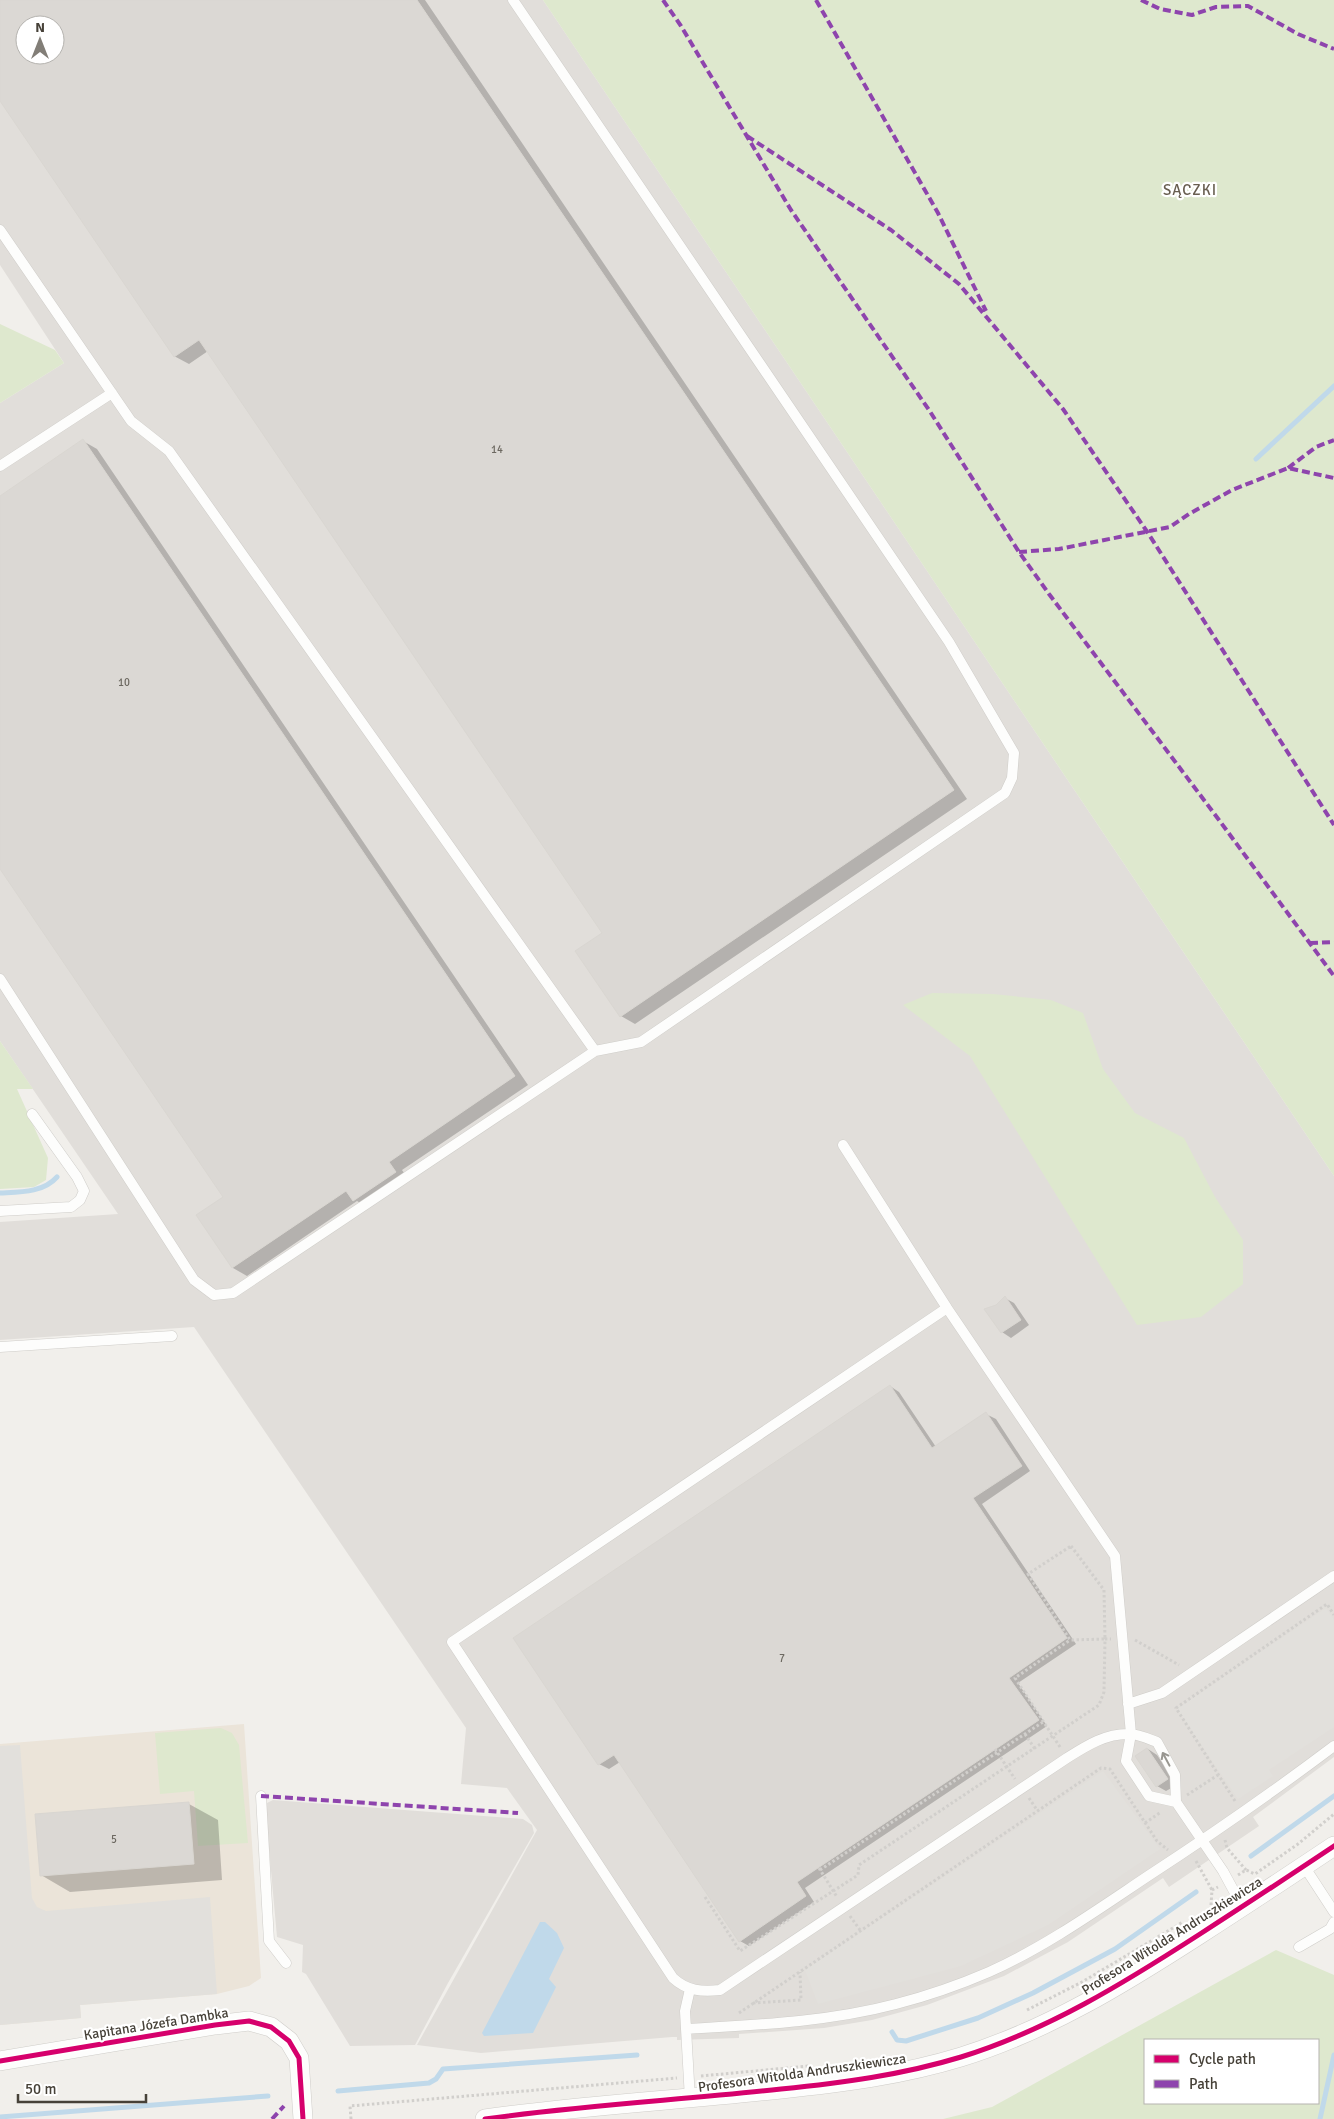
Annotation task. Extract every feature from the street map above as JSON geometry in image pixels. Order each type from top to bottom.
[{"type":"street","name":"Profesora Witolda Andruszkiewicza","points":[[485,2119],[554,2109],[690,2099],[876,2077],[944,2062],[1001,2043],[1057,2020],[1104,1994],[1334,1846]]},
{"type":"street","name":"Kapitana Józefa Dambka","points":[[0,2061],[249,2021],[271,2027],[289,2041],[299,2058],[303,2119]]},
{"type":"lane","points":[[0,979],[194,1280],[214,1295],[233,1293],[595,1051],[641,1042],[1005,793],[1012,778],[1014,753],[949,642],[513,0]]},
{"type":"lane","points":[[0,230],[131,421],[169,451],[595,1051]]},
{"type":"lane","points":[[0,466],[112,393]]},
{"type":"lane","points":[[0,1211],[71,1207],[80,1200],[84,1191],[77,1177],[32,1114]]},
{"type":"lane","points":[[843,1145],[947,1308],[1116,1556],[1131,1734],[1126,1761],[1149,1796],[1176,1802]]},
{"type":"lane","points":[[947,1308],[452,1642],[673,1978],[680,1985],[690,1989],[703,1992],[720,1990],[1067,1758],[1094,1742],[1110,1736],[1131,1734],[1157,1742],[1175,1775],[1176,1802],[1222,1871],[1242,1906]]},
{"type":"lane","points":[[0,1347],[172,1336]]},
{"type":"lane","points":[[1128,1704],[1162,1693],[1334,1576]]},
{"type":"lane","points":[[686,2029],[746,2025],[845,2014],[896,2004],[989,1972],[1031,1950],[1174,1859],[1243,1813],[1334,1746]]},
{"type":"lane","points":[[261,1796],[269,1941],[286,1963]]},
{"type":"lane","points":[[1304,1866],[1334,1912]]},
{"type":"lane","points":[[1299,1947],[1330,1929],[1334,1922]]},
{"type":"lane","points":[[690,1989],[685,2004],[690,2099]]},
{"type":"path","points":[[705,1897],[740,1951],[858,1875],[859,1866],[1092,1711],[1102,1700],[1104,1692],[1104,1590],[1071,1546],[1028,1574],[1070,1640]]},
{"type":"path","points":[[1243,1813],[1176,1708],[1326,1604],[1334,1615]]},
{"type":"path","points":[[1067,1758],[1015,1678],[1070,1640],[1135,1640],[1193,1673]]},
{"type":"path","points":[[820,1870],[1043,1722]]},
{"type":"path","points":[[1025,1734],[1035,1749]]},
{"type":"path","points":[[730,2013],[738,2013],[1101,1768],[1110,1769],[1157,1841],[1167,1847],[1182,1870],[1196,1861],[1212,1890]]},
{"type":"path","points":[[1233,1835],[1225,1840],[1227,1848],[1246,1870]]},
{"type":"path","points":[[753,2002],[801,2000],[800,1971]]},
{"type":"path","points":[[350,2106],[351,2119]]},
{"type":"shaded area","points":[[0,0],[543,0],[1334,1176],[1334,1757],[1253,1817],[1259,1826],[1169,1887],[1163,1878],[1068,1942],[1004,1976],[927,2005],[872,2020],[824,2028],[739,2034],[739,2038],[677,2040],[677,2037],[672,2037],[481,2053],[417,2045],[537,1830],[507,1788],[461,1784],[466,1728],[194,1327],[0,1340],[0,1222],[118,1214],[0,1041],[0,403],[64,363],[0,265]]},
{"type":"shaded area","points":[[1326,1608],[1334,1620],[1334,1727],[1269,1770],[1273,1776],[1238,1799],[1177,1709]]},
{"type":"shaded area","points":[[244,1724],[261,1978],[249,1986],[217,1994],[80,2005],[81,2018],[0,2025],[0,1744]]},
{"type":"shaded area","points":[[20,1745],[32,1898],[37,1907],[46,1911],[210,1897],[217,1994],[80,2005],[81,2018],[0,2025],[0,1746]]},
{"type":"shaded area","points":[[1103,1771],[1160,1849],[1048,1925],[961,1966],[818,2004],[805,1970]]},
{"type":"shaded area","points":[[273,1800],[523,1819],[532,1825],[534,1833],[448,1983],[415,2045],[350,2046],[306,1974],[302,1972],[303,1945],[277,1937],[265,1804]]},
{"type":"green space","points":[[543,0],[1334,0],[1334,1176]]},
{"type":"green space","points":[[0,324],[55,350],[64,363],[0,403]]},
{"type":"green space","points":[[932,993],[993,994],[1051,1000],[1083,1013],[1103,1069],[1135,1113],[1184,1138],[1215,1197],[1243,1240],[1243,1284],[1201,1317],[1137,1325],[970,1056],[903,1005]]},
{"type":"green space","points":[[0,1041],[33,1089],[17,1089],[48,1158],[46,1180],[34,1187],[0,1189]]},
{"type":"green space","points":[[221,1728],[232,1733],[239,1745],[248,1843],[198,1846],[194,1791],[160,1794],[155,1733]]},
{"type":"green space","points":[[1276,1950],[1334,1975],[1334,2119],[943,2119],[992,2107]]},
{"type":"water","points":[[540,1922],[545,1922],[557,1933],[564,1948],[549,1979],[556,1987],[533,2033],[484,2036],[482,2033]]},
{"type":"building","points":[[0,0],[417,0],[954,790],[620,1017],[575,951],[602,933],[199,340],[174,357],[0,101]]},
{"type":"building","points":[[83,439],[515,1076],[389,1162],[396,1172],[353,1201],[346,1191],[232,1268],[196,1215],[223,1197],[0,869],[0,496]]},
{"type":"building","points":[[1005,1296],[1021,1320],[1001,1333],[984,1309],[996,1305]]},
{"type":"building","points":[[890,1385],[932,1448],[986,1412],[1022,1466],[973,1498],[1067,1638],[1009,1678],[1039,1720],[797,1882],[806,1896],[739,1942],[614,1755],[598,1765],[513,1638]]},
{"type":"building","points":[[1147,1748],[1168,1779],[1156,1787],[1135,1756]]},
{"type":"building","points":[[189,1802],[194,1864],[40,1876],[35,1814]]},
{"type":"waterway","points":[[1256,459],[1334,386]]},
{"type":"waterway","points":[[0,1193],[38,1189],[57,1177]]},
{"type":"waterway","points":[[1251,1856],[1334,1796]]},
{"type":"waterway","points":[[892,2032],[897,2040],[906,2041],[978,2018],[1033,1993],[1115,1949],[1196,1892]]},
{"type":"waterway","points":[[338,2091],[429,2083],[436,2079],[443,2069],[637,2055]]},
{"type":"waterway","points":[[1320,2119],[1334,2055]]},
{"type":"waterway","points":[[0,2117],[268,2096]]},
{"type":"marked path","points":[[663,0],[681,26],[791,210],[929,410],[1019,552],[1334,976]]},
{"type":"marked path","points":[[816,0],[938,213],[986,311]]},
{"type":"marked path","points":[[1141,0],[1160,9],[1192,15],[1216,7],[1248,6],[1298,34],[1334,49]]},
{"type":"marked path","points":[[747,136],[891,230],[959,284],[1063,409],[1148,533],[1334,825]]},
{"type":"marked path","points":[[1288,468],[1316,447],[1334,440]]},
{"type":"marked path","points":[[1019,552],[1059,549],[1170,527],[1232,490],[1288,468],[1334,478]]},
{"type":"marked path","points":[[1310,943],[1334,942]]},
{"type":"marked path","points":[[261,1796],[518,1813]]},
{"type":"marked path","points":[[272,2119],[284,2106]]},
{"type":"cycle path","points":[[485,2119],[826,2084],[871,2078],[961,2057],[1024,2033],[1085,2004],[1200,1934],[1334,1846]]},
{"type":"cycle path","points":[[0,2061],[249,2021],[271,2027],[289,2041],[299,2058],[303,2119]]},
{"type":"district","name":"SĄCZKI","points":[[1190,190]]}]
